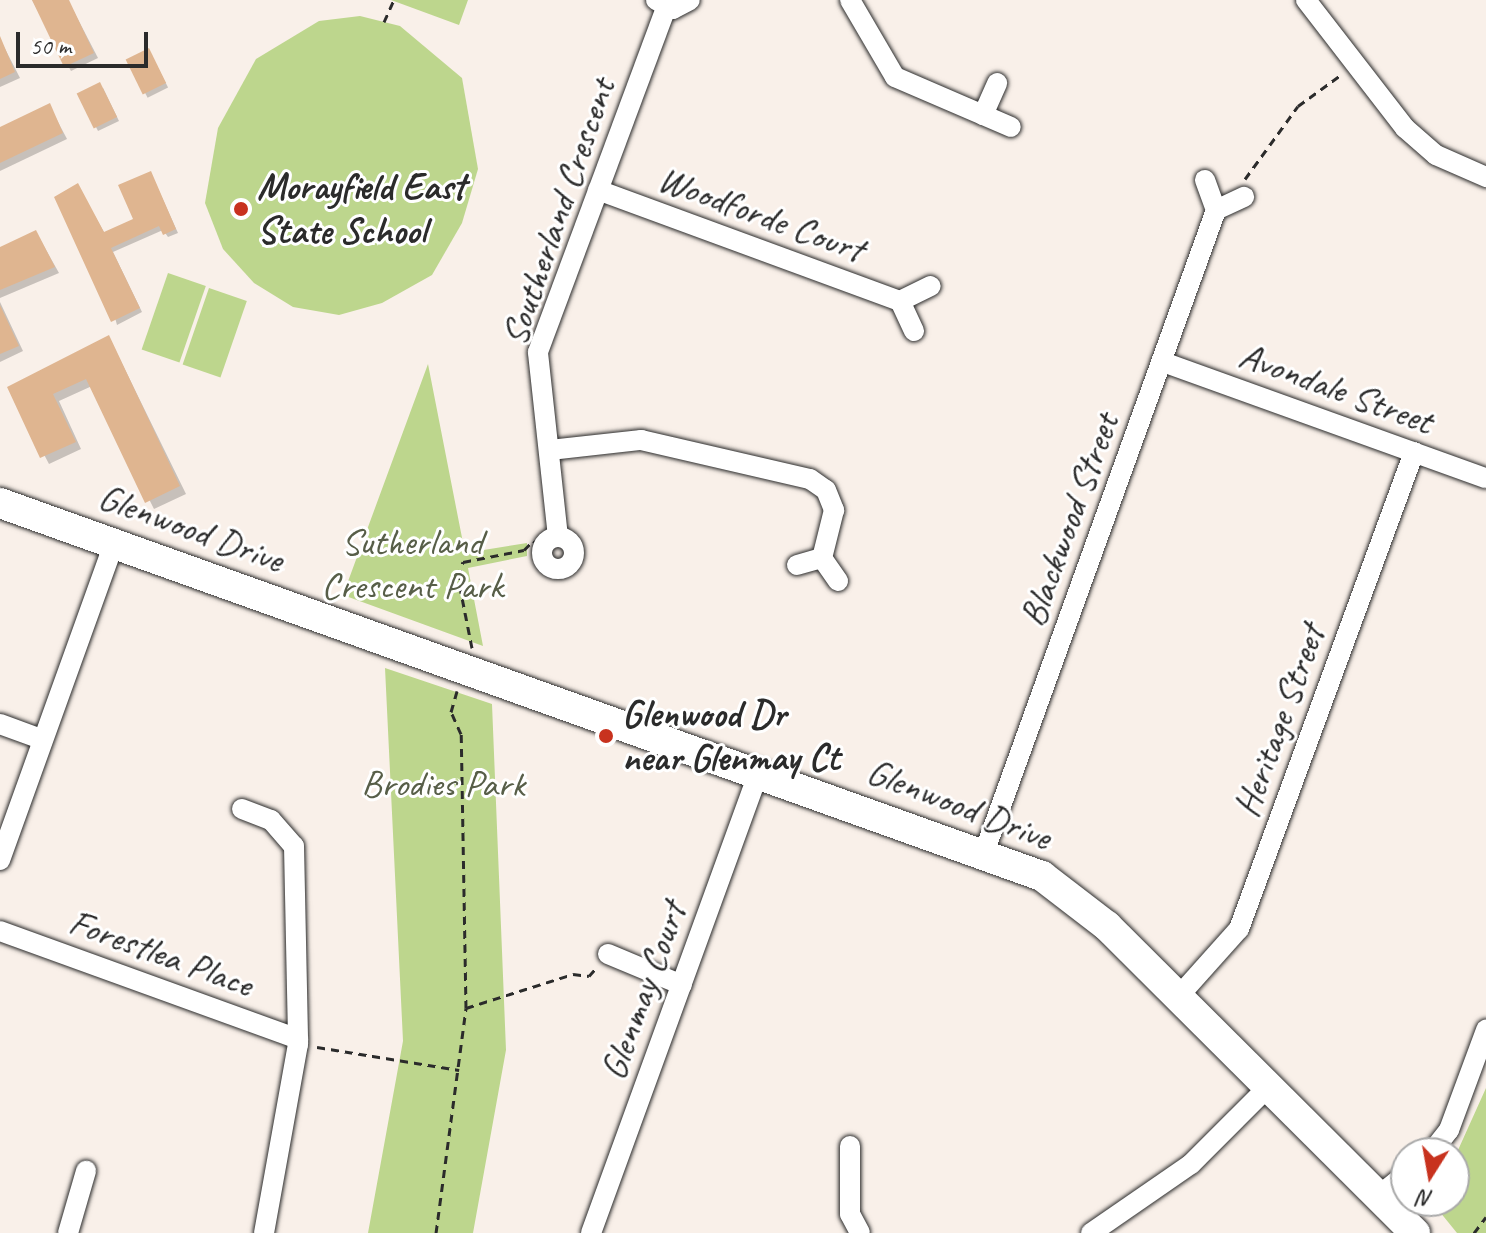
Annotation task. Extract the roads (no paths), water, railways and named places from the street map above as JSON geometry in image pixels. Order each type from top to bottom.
[{"type":"street","points":[[661,4],[690,0]]},
{"type":"street","points":[[850,0],[895,77],[1011,127]]},
{"type":"street","points":[[1306,0],[1354,65],[1422,145],[1486,177]]},
{"type":"street","name":"Southerland Crescent","points":[[550,541],[550,450],[538,352],[598,190],[661,4]]},
{"type":"street","points":[[983,115],[997,83]]},
{"type":"street","points":[[1205,180],[1216,210],[1244,197]]},
{"type":"street","name":"Woodforde Court","points":[[598,190],[900,301],[914,331]]},
{"type":"street","name":"Blackwood Street","points":[[984,853],[1216,210]]},
{"type":"street","name":"Woodforde Court","points":[[900,301],[931,286]]},
{"type":"street","name":"Avondale Street","points":[[1163,362],[1486,478]]},
{"type":"street","points":[[550,450],[641,440],[810,479],[826,490],[834,510],[822,558],[838,581]]},
{"type":"street","name":"Heritage Street","points":[[1179,996],[1239,929],[1414,452]]},
{"type":"street","name":"Glenwood Drive","points":[[0,503],[984,853],[1074,897],[1381,1194],[1415,1233]]},
{"type":"street","points":[[0,860],[114,543]]},
{"type":"street","points":[[797,565],[822,558]]},
{"type":"street","points":[[0,724],[41,739]]},
{"type":"street","name":"Glenmay Court","points":[[591,1233],[759,772]]},
{"type":"street","points":[[242,809],[271,820],[294,846],[298,1042],[264,1233]]},
{"type":"street","name":"Forestlea Place","points":[[0,931],[298,1042]]},
{"type":"street","points":[[608,954],[682,985]]},
{"type":"street","points":[[1444,1137],[1449,1130],[1486,1030]]},
{"type":"street","points":[[1091,1233],[1191,1164],[1270,1085]]},
{"type":"street","points":[[850,1146],[850,1214],[860,1233]]},
{"type":"street","points":[[68,1233],[86,1171]]},
{"type":"street","points":[[1381,1194],[1390,1187]]},
{"type":"place","name":"Morayfield East State School","points":[[241,209]]},
{"type":"place","name":"Glenwood Dr near Glenmay Ct","points":[[606,736]]},
{"type":"park label","name":"Sutherland Crescent Park","points":[[412,564]]},
{"type":"park label","name":"Brodies Park","points":[[443,784]]}]
